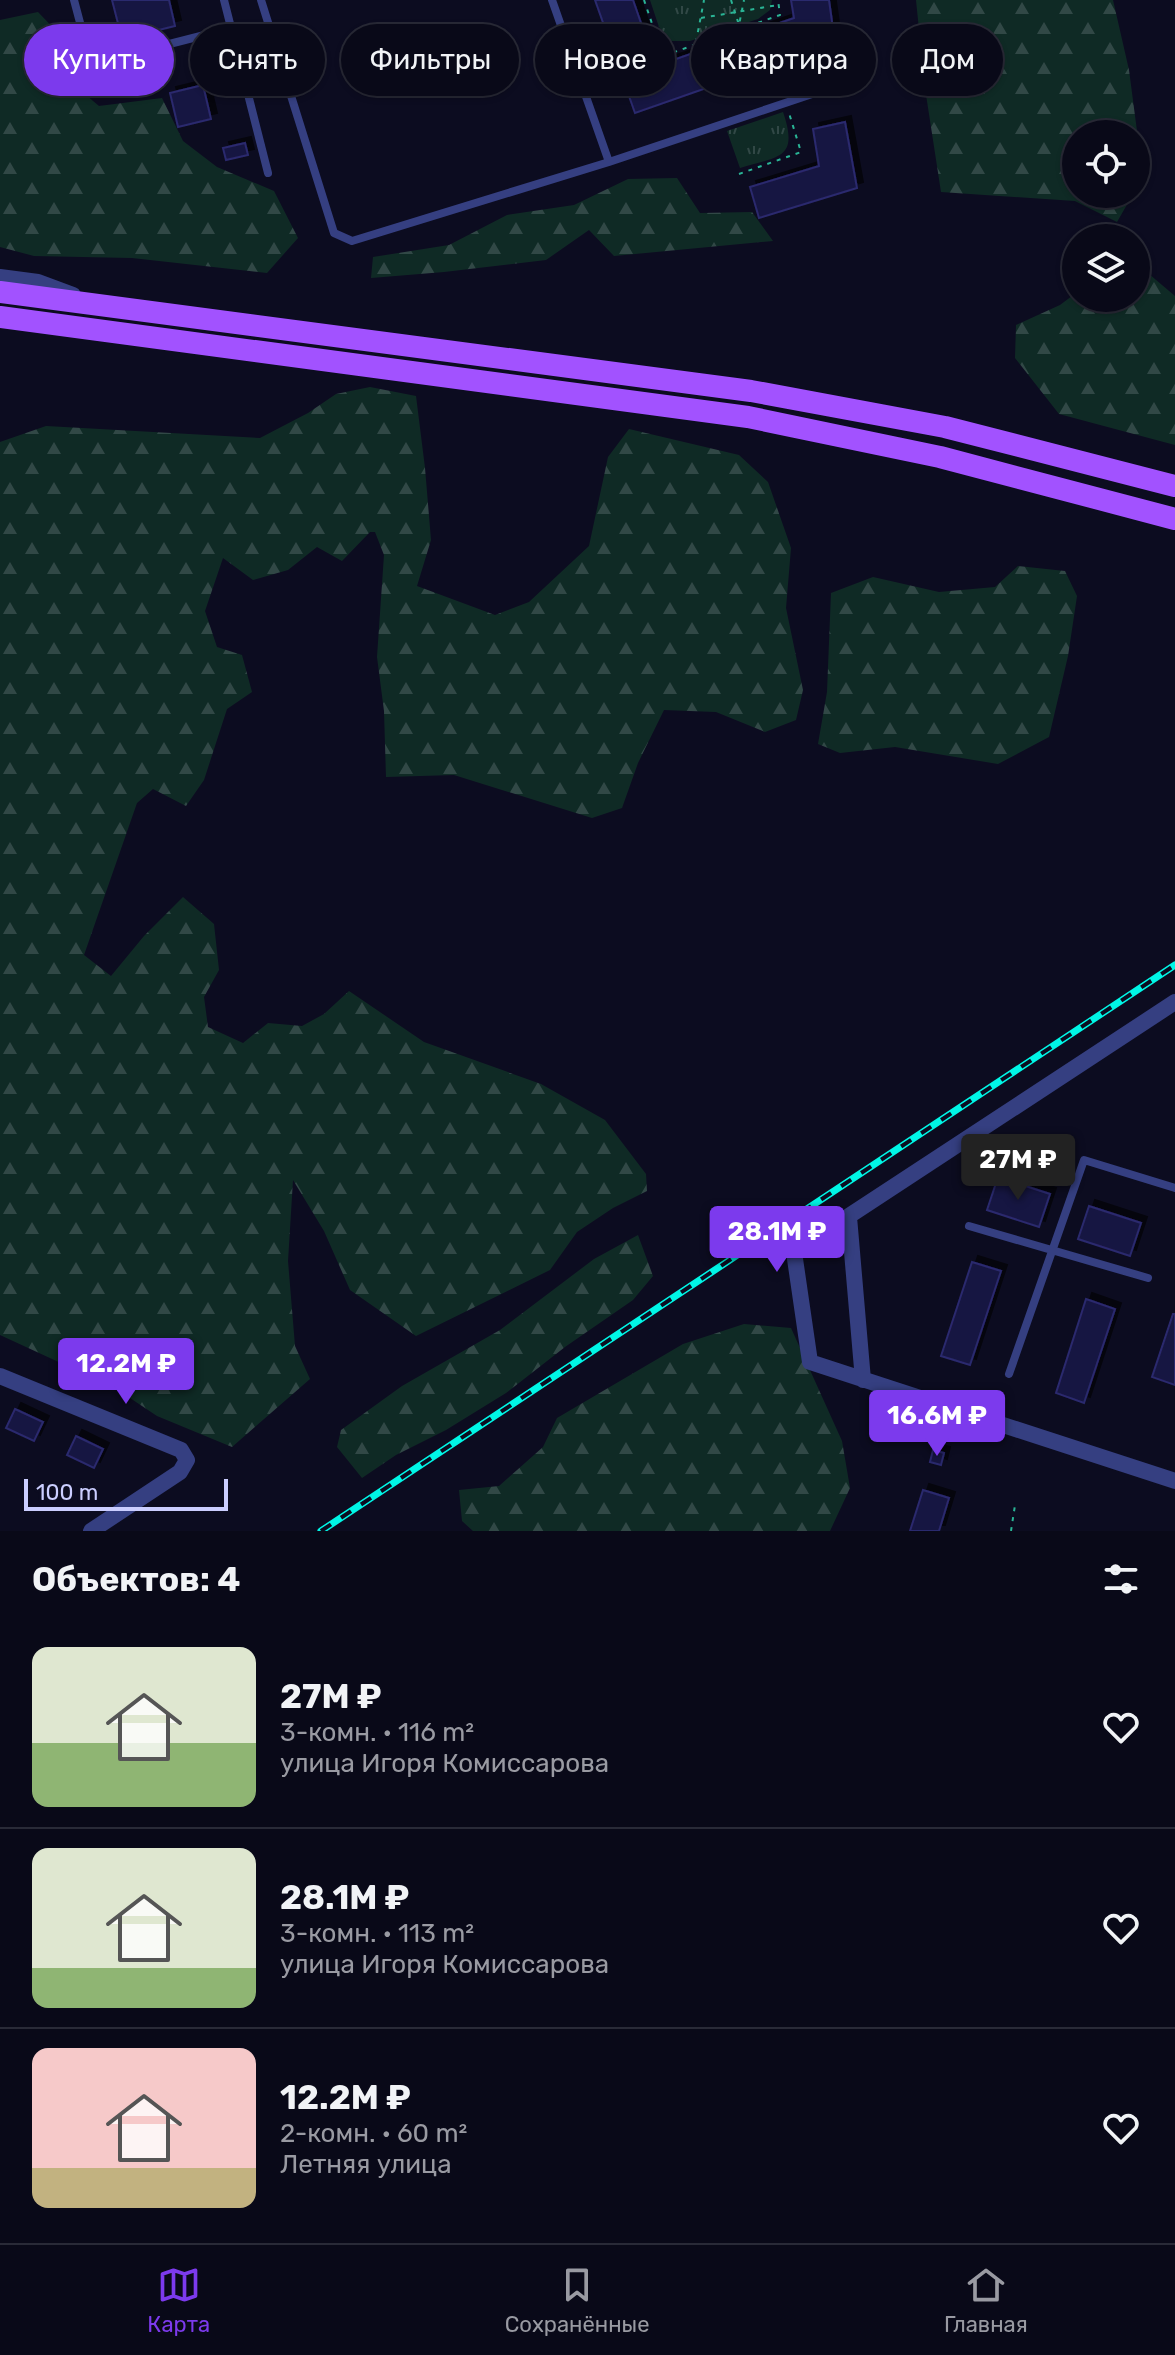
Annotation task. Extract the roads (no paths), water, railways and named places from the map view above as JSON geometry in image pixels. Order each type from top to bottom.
[{"type":"main road","points":[[0,292],[751,391],[945,427],[1175,486]]},
{"type":"main road","points":[[0,317],[748,417],[940,457],[1175,519]]},
{"type":"street","points":[[0,277],[38,282],[105,306]]},
{"type":"street","points":[[1175,1002],[794,1252],[810,1362],[1175,1481]]},
{"type":"street","points":[[849,1217],[863,1380]]},
{"type":"street","points":[[0,1376],[181,1450],[187,1460],[180,1472],[91,1531]]},
{"type":"lane","points":[[74,0],[91,64],[190,39]]},
{"type":"lane","points":[[224,0],[231,24]]},
{"type":"lane","points":[[261,0],[334,233],[352,241],[609,162],[805,96]]},
{"type":"lane","points":[[552,0],[609,162]]},
{"type":"lane","points":[[249,96],[268,173]]},
{"type":"lane","points":[[1009,1374],[1084,1160],[1175,1188]]},
{"type":"lane","points":[[969,1226],[1148,1278]]},
{"type":"railway","points":[[321,1531],[1175,965]]}]
